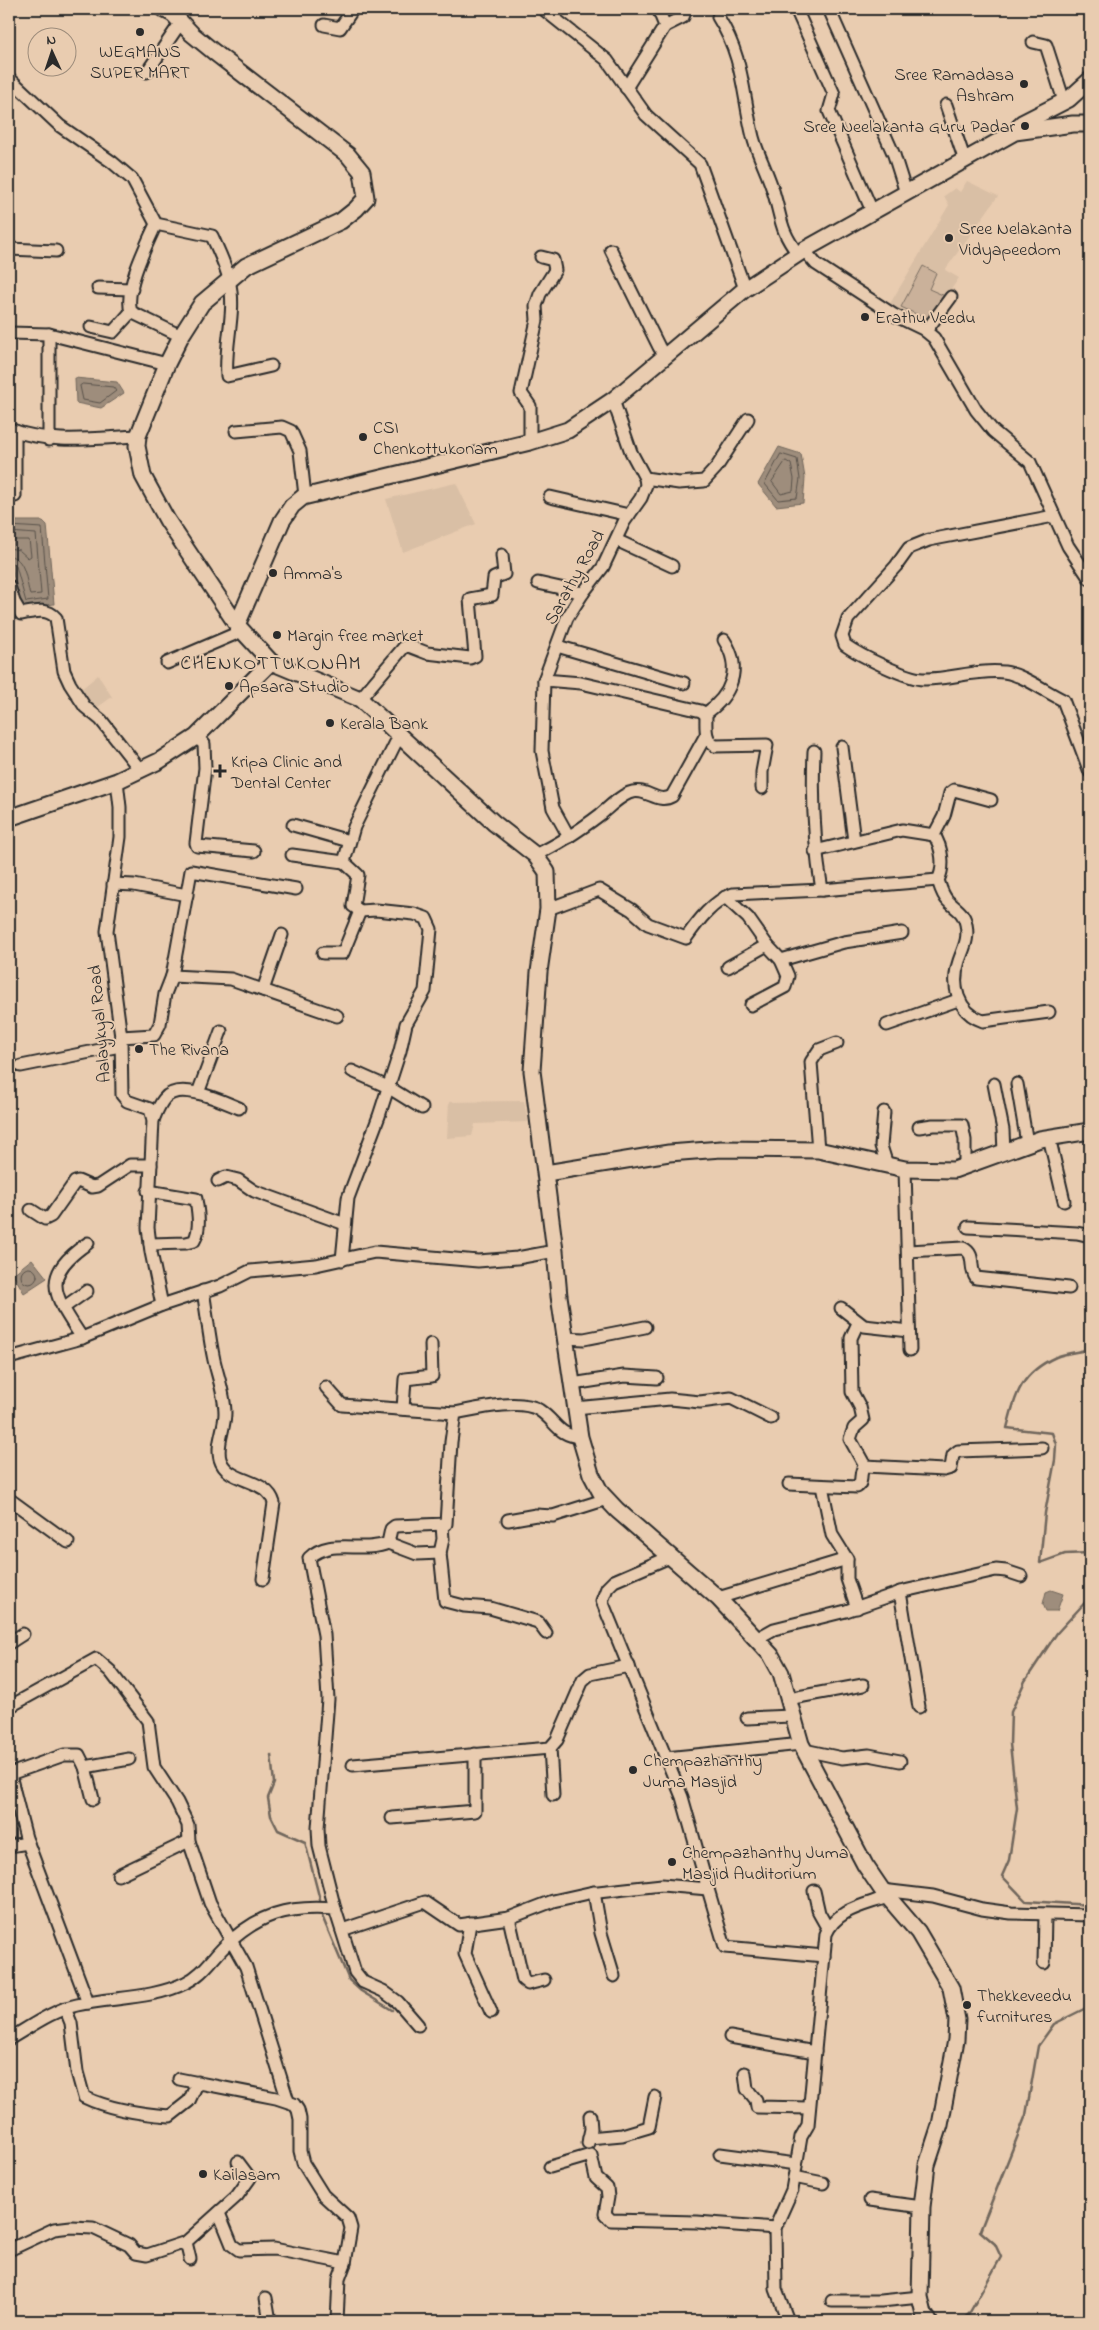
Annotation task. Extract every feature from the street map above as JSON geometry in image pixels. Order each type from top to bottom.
[{"type":"main road","points":[[163,9],[173,14],[214,52],[348,155],[362,172],[366,186],[366,198],[341,221],[246,266],[202,302],[180,336],[138,436],[137,446],[142,476],[167,520],[240,628],[271,662],[360,699],[494,823],[536,855],[547,872],[548,909],[539,972],[532,1071],[556,1251],[565,1338],[580,1437],[591,1474],[607,1500],[718,1598],[770,1655],[781,1673],[802,1747],[865,1865],[885,1894],[918,1932],[951,1988],[957,2020],[956,2040],[940,2124],[927,2165],[922,2207],[920,2296],[924,2314],[929,2321]]},
{"type":"main road","points":[[240,628],[282,521],[292,506],[305,496],[530,442],[568,430],[613,400],[745,288],[801,252],[1015,132],[1028,119],[1064,102],[1090,80]]},
{"type":"main road","points":[[1015,132],[1073,124],[1090,124]]},
{"type":"main road","points":[[9,818],[141,771],[196,737],[271,662]]},
{"type":"main road","points":[[546,1173],[697,1150],[818,1150],[905,1169],[954,1170],[1027,1143],[1050,1137],[1090,1131]]},
{"type":"street","points":[[324,25],[340,28],[353,9]]},
{"type":"street","points":[[543,9],[607,60],[646,115],[700,164],[745,288]]},
{"type":"street","points":[[658,9],[665,26]]},
{"type":"street","points":[[626,88],[665,26],[683,18],[686,9]]},
{"type":"street","points":[[796,9],[834,94],[829,111],[872,211]]},
{"type":"street","points":[[829,9],[894,155],[906,193]]},
{"type":"street","points":[[718,17],[731,37],[738,60],[753,138],[774,193],[779,219],[786,235],[801,252],[816,264],[894,316],[926,331],[938,343],[976,410],[988,424],[1030,462],[1068,546],[1090,579]]},
{"type":"street","points":[[147,72],[181,22]]},
{"type":"street","points":[[1033,42],[1046,45],[1064,102]]},
{"type":"street","points":[[9,78],[60,126],[112,162],[132,179],[156,224],[212,236],[229,280],[231,303],[226,365],[228,376],[271,366]]},
{"type":"street","points":[[946,105],[965,161]]},
{"type":"street","points":[[156,224],[142,255],[128,303],[131,312],[180,336]]},
{"type":"street","points":[[9,249],[56,250]]},
{"type":"street","points":[[611,250],[665,356]]},
{"type":"street","points":[[530,442],[530,406],[521,394],[536,320],[536,306],[540,294],[555,270],[552,260],[541,257]]},
{"type":"street","points":[[98,288],[132,289]]},
{"type":"street","points":[[926,331],[951,297]]},
{"type":"street","points":[[91,326],[113,332],[131,312]]},
{"type":"street","points":[[9,333],[49,334],[167,364]]},
{"type":"street","points":[[49,334],[49,440]]},
{"type":"street","points":[[613,400],[631,452],[645,478],[679,483],[704,481],[716,468],[748,419]]},
{"type":"street","points":[[236,431],[282,427],[291,431],[300,451],[305,496]]},
{"type":"street","points":[[15,496],[12,430],[49,440],[138,436]]},
{"type":"street","name":"Sarathy Road","points":[[569,837],[553,808],[542,751],[544,680],[566,618],[603,567],[629,515],[642,498],[646,486],[645,478]]},
{"type":"street","points":[[550,497],[629,515]]},
{"type":"street","points":[[1054,516],[929,540],[909,548],[896,566],[848,619],[842,636],[845,645],[854,651],[876,662],[921,679],[967,673],[1004,672],[1030,682],[1063,700],[1090,772]]},
{"type":"street","points":[[616,540],[672,566]]},
{"type":"street","points":[[360,699],[404,647],[409,646],[427,654],[470,658],[474,656],[470,599],[492,595],[494,578],[504,574],[502,555]]},
{"type":"street","points":[[538,583],[583,593]]},
{"type":"street","points":[[9,586],[14,602],[21,614],[43,610],[53,613],[56,618],[64,671],[70,684],[85,707],[101,720],[141,771]]},
{"type":"street","points":[[167,663],[240,628]]},
{"type":"street","points":[[704,714],[729,692],[734,675],[734,665],[724,640]]},
{"type":"street","points":[[557,646],[684,683]]},
{"type":"street","points":[[544,680],[582,683],[694,708],[704,714]]},
{"type":"street","points":[[704,714],[706,735],[710,743],[715,746],[767,745],[762,772],[762,788]]},
{"type":"street","points":[[536,855],[569,837],[627,794],[645,791],[658,799],[666,800],[672,796],[706,735]]},
{"type":"street","points":[[344,862],[349,841],[399,736]]},
{"type":"street","points":[[196,737],[204,744],[205,768],[197,846],[254,850]]},
{"type":"street","points":[[842,746],[854,841]]},
{"type":"street","points":[[814,751],[815,851],[822,890]]},
{"type":"street","name":"Aalaykyal Road","points":[[117,781],[120,807],[120,837],[107,931],[121,1041],[122,1095],[127,1101],[154,1112]]},
{"type":"street","points":[[934,835],[944,816],[950,792],[954,790],[991,800]]},
{"type":"street","points":[[293,826],[349,841]]},
{"type":"street","points":[[815,851],[902,830],[934,835],[940,843],[942,872],[938,880],[944,895],[960,911],[966,922],[966,945],[959,961],[956,979],[958,1000],[969,1014],[983,1021],[1049,1012]]},
{"type":"street","points":[[292,855],[344,862],[358,875],[354,906],[360,911],[376,910],[414,914],[426,918],[431,929],[425,991],[406,1024],[388,1087],[348,1198],[342,1260]]},
{"type":"street","points":[[21,1066],[121,1041],[154,1035],[160,1024],[165,994],[172,976],[191,871],[296,889]]},
{"type":"street","points":[[548,909],[600,890],[632,910],[648,924],[686,938],[699,920],[725,897],[733,894],[822,890],[938,880]]},
{"type":"street","points":[[113,884],[134,885],[187,895]]},
{"type":"street","points":[[725,897],[748,918],[767,945],[781,960],[788,976],[785,987],[751,1005]]},
{"type":"street","points":[[323,954],[343,953],[360,911]]},
{"type":"street","points":[[781,960],[844,942],[902,933]]},
{"type":"street","points":[[263,990],[282,936]]},
{"type":"street","points":[[728,967],[767,945]]},
{"type":"street","points":[[172,976],[231,979],[337,1016]]},
{"type":"street","points":[[887,1025],[958,1000]]},
{"type":"street","points":[[198,1093],[221,1031]]},
{"type":"street","points":[[818,1150],[811,1062],[819,1050],[837,1043]]},
{"type":"street","points":[[352,1071],[388,1087],[422,1108]]},
{"type":"street","points":[[994,1084],[1003,1130],[1004,1152]]},
{"type":"street","points":[[1016,1084],[1027,1143]]},
{"type":"street","points":[[162,1305],[150,1244],[148,1191],[154,1112],[165,1097],[177,1092],[198,1093],[239,1108]]},
{"type":"street","points":[[884,1112],[881,1146],[887,1165]]},
{"type":"street","points":[[919,1127],[962,1125],[965,1140],[964,1166]]},
{"type":"street","points":[[1050,1137],[1064,1201]]},
{"type":"street","points":[[31,1210],[45,1219],[51,1216],[75,1182],[78,1181],[92,1187],[98,1186],[130,1165],[151,1165]]},
{"type":"street","points":[[905,1169],[910,1350]]},
{"type":"street","points":[[218,1180],[226,1177],[238,1180],[254,1191],[346,1224]]},
{"type":"street","points":[[148,1191],[196,1199],[198,1211],[198,1232],[194,1241],[150,1244]]},
{"type":"street","points":[[968,1228],[1078,1233],[1090,1236]]},
{"type":"street","points":[[82,1338],[56,1293],[58,1276],[66,1259],[88,1243]]},
{"type":"street","points":[[908,1251],[964,1248],[972,1256],[973,1274],[976,1278],[1069,1288]]},
{"type":"street","points":[[9,1358],[82,1338],[162,1305],[220,1286],[250,1271],[316,1265],[375,1252],[478,1261],[517,1258],[556,1251]]},
{"type":"street","points":[[63,1308],[86,1291]]},
{"type":"street","points":[[203,1291],[225,1412],[219,1444],[219,1458],[223,1466],[230,1472],[267,1490],[272,1495],[274,1503],[263,1579]]},
{"type":"street","points":[[841,1308],[858,1323],[871,1328],[909,1330]]},
{"type":"street","points":[[858,1323],[851,1338],[852,1392],[860,1407],[863,1420],[854,1428],[850,1439],[864,1466]]},
{"type":"street","points":[[565,1338],[584,1339],[645,1327]]},
{"type":"street","points":[[403,1408],[405,1379],[432,1376],[431,1344]]},
{"type":"street","points":[[572,1384],[624,1376],[657,1378]]},
{"type":"street","points":[[326,1387],[342,1405],[454,1413],[522,1405],[537,1409],[548,1417],[566,1436],[580,1437]]},
{"type":"street","points":[[575,1408],[670,1399],[700,1402],[731,1398],[771,1418]]},
{"type":"street","points":[[388,1543],[392,1529],[395,1526],[446,1524],[448,1520],[450,1442],[454,1413]]},
{"type":"street","points":[[864,1466],[944,1470],[951,1468],[953,1454],[958,1451],[1042,1448]]},
{"type":"street","points":[[789,1484],[857,1487],[861,1483],[861,1470],[864,1466]]},
{"type":"street","points":[[822,1486],[832,1535],[847,1558],[847,1579],[857,1608]]},
{"type":"street","points":[[9,1499],[68,1542]]},
{"type":"street","points":[[508,1520],[536,1515],[553,1516],[607,1500]]},
{"type":"street","points":[[442,1525],[443,1539],[440,1553],[445,1602],[490,1608],[538,1622],[546,1633]]},
{"type":"street","points":[[418,2025],[398,2002],[383,1991],[363,1982],[356,1972],[335,1909],[319,1846],[318,1828],[328,1699],[324,1634],[308,1558],[316,1551],[329,1547],[379,1547],[388,1543],[417,1554],[440,1553]]},
{"type":"street","points":[[672,1556],[614,1581],[607,1588],[602,1602],[682,1797],[725,1946],[824,1956]]},
{"type":"street","points":[[718,1598],[847,1558]]},
{"type":"street","points":[[756,1639],[774,1629],[857,1608],[900,1592],[996,1570],[1021,1576]]},
{"type":"street","points":[[900,1592],[919,1707]]},
{"type":"street","points":[[9,1643],[23,1634]]},
{"type":"street","points":[[9,1707],[96,1659],[102,1663],[122,1686],[148,1721],[154,1767],[177,1802],[188,1825],[188,1841],[210,1903],[232,1941],[254,1986],[288,2101]]},
{"type":"street","points":[[354,1765],[550,1748],[557,1740],[582,1680],[590,1674],[629,1666]]},
{"type":"street","points":[[788,1700],[863,1686]]},
{"type":"street","points":[[747,1718],[792,1716]]},
{"type":"street","points":[[666,1758],[802,1747],[842,1758],[869,1755],[900,1761]]},
{"type":"street","points":[[550,1748],[553,1795]]},
{"type":"street","points":[[88,2003],[28,1843],[10,1773],[71,1754],[79,1755],[85,1767],[93,1800]]},
{"type":"street","points":[[392,1818],[475,1811],[475,1754]]},
{"type":"street","points":[[85,1767],[129,1759]]},
{"type":"street","points":[[118,1875],[188,1841]]},
{"type":"street","points":[[9,1846],[28,1843]]},
{"type":"street","points":[[342,1930],[425,1902],[460,1925],[509,1918],[553,1901],[594,1892],[662,1885],[708,1888]]},
{"type":"street","points":[[814,1891],[819,1913],[828,1929]]},
{"type":"street","points":[[594,1892],[601,1933],[614,1976]]},
{"type":"street","points":[[788,2321],[776,2290],[775,2228],[789,2196],[802,2137],[808,2125],[824,1956],[828,1929],[832,1922],[839,1915],[885,1894],[933,1896],[982,1909],[1045,1915],[1062,1913],[1090,1915]]},
{"type":"street","points":[[9,2039],[65,2008],[139,1995],[185,1983],[204,1971],[249,1925],[281,1912],[309,1907],[335,1909]]},
{"type":"street","points":[[1044,1964],[1045,1915]]},
{"type":"street","points":[[509,1918],[523,1980],[528,1984],[544,1980]]},
{"type":"street","points":[[470,1923],[464,1954],[491,2012]]},
{"type":"street","points":[[65,2008],[71,2023],[77,2072],[84,2097],[146,2115],[170,2116],[189,2101],[198,2082]]},
{"type":"street","points":[[730,2037],[815,2052]]},
{"type":"street","points":[[745,2073],[747,2089],[756,2100],[757,2107],[809,2108]]},
{"type":"street","points":[[179,2079],[288,2101],[298,2110],[300,2119],[300,2152],[309,2175],[323,2195],[348,2218],[350,2228],[345,2262],[339,2279],[336,2321]]},
{"type":"street","points":[[589,2138],[622,2136],[649,2127],[655,2096]]},
{"type":"street","points":[[590,2116],[589,2138],[591,2154],[596,2178],[607,2188],[608,2197],[605,2214],[610,2220],[697,2222],[775,2228]]},
{"type":"street","points":[[550,2167],[591,2154]]},
{"type":"street","points":[[720,2154],[796,2164]]},
{"type":"street","points":[[9,2250],[54,2229],[71,2227],[94,2228],[129,2246],[136,2253],[147,2255],[186,2242],[237,2196],[250,2178],[238,2162]]},
{"type":"street","points":[[794,2177],[823,2183]]},
{"type":"street","points":[[870,2200],[922,2207]]},
{"type":"street","points":[[219,2213],[232,2245],[239,2250],[274,2249],[345,2262]]},
{"type":"street","points":[[186,2242],[190,2259]]},
{"type":"street","points":[[832,2301],[881,2301],[920,2296]]},
{"type":"street","points":[[266,2298],[270,2321]]},
{"type":"shaded area","name":"Sree Nelakanta Vidyapeedom","points":[[967,181],[998,196],[945,270],[959,278],[925,327],[888,307],[949,205],[944,196],[955,188],[960,192]]},
{"type":"shaded area","points":[[923,266],[936,273],[929,289],[945,296],[929,320],[901,307]]},
{"type":"shaded area","points":[[456,483],[476,524],[403,552],[386,499]]},
{"type":"shaded area","points":[[98,675],[112,697],[91,712],[79,691]]},
{"type":"shaded area","points":[[524,1101],[528,1122],[475,1124],[472,1136],[447,1138],[449,1102]]},
{"type":"water","points":[[75,378],[117,382],[124,393],[101,408],[76,403]]},
{"type":"water","points":[[779,447],[801,454],[805,478],[803,503],[776,506],[758,484]]},
{"type":"water","points":[[9,521],[43,521],[47,525],[54,604],[22,608],[9,559]]},
{"type":"water","points":[[32,1259],[47,1278],[24,1293],[13,1274]]},
{"type":"water","points":[[1051,1590],[1063,1594],[1057,1611],[1046,1611],[1043,1604],[1046,1592]]},
{"type":"waterway","points":[[1090,1349],[1056,1357],[1044,1363],[1027,1377],[1017,1394],[1007,1428],[1052,1433],[1056,1444],[1055,1460],[1045,1513],[1040,1563],[1065,1554],[1090,1553]]},
{"type":"waterway","points":[[1090,1597],[1057,1633],[1025,1681],[1011,1712],[1010,1744],[1017,1808],[1009,1860],[1002,1876],[1026,1901],[1090,1905]]},
{"type":"waterway","points":[[271,1755],[274,1783],[268,1798],[271,1816],[278,1830],[305,1842],[320,1900]]},
{"type":"waterway","points":[[322,1916],[349,1980],[361,1991],[392,2010]]},
{"type":"waterway","points":[[961,2321],[969,2314],[1001,2257],[995,2244],[980,2231],[1026,2115],[1038,2046],[1054,2024],[1090,2006]]},
{"type":"waterway","points":[[501,2320],[507,2321]]},
{"type":"place","name":"WEGMANS SUPER MART","points":[[140,32]]},
{"type":"place","name":"Sree Ramadasa Ashram","points":[[1024,84]]},
{"type":"place","name":"Sree Neelakanta Guru Padar","points":[[1025,126]]},
{"type":"place","name":"Sree Nelakanta Vidyapeedom","points":[[949,238]]},
{"type":"place","name":"Erathu Veedu","points":[[865,317]]},
{"type":"place","name":"CSI Chenkottukonam","points":[[363,437]]},
{"type":"place","name":"Amma's","points":[[273,573]]},
{"type":"place","name":"Margin free market","points":[[277,635]]},
{"type":"place","name":"Apsara Studio","points":[[229,686]]},
{"type":"place","name":"Kerala Bank","points":[[330,723]]},
{"type":"place","name":"Kripa Clinic and Dental Center","points":[[220,771]]},
{"type":"place","name":"The Rivana","points":[[139,1049]]},
{"type":"place","name":"Chempazhanthy Juma Masjid","points":[[633,1770]]},
{"type":"place","name":"Chempazhanthy Juma Masjid Auditorium","points":[[672,1862]]},
{"type":"place","name":"Thekkeveedu furnitures","points":[[967,2005]]},
{"type":"place","name":"Kailasam","points":[[203,2174]]},
{"type":"district","name":"CHENKOTTUKONAM","points":[[271,662]]}]
